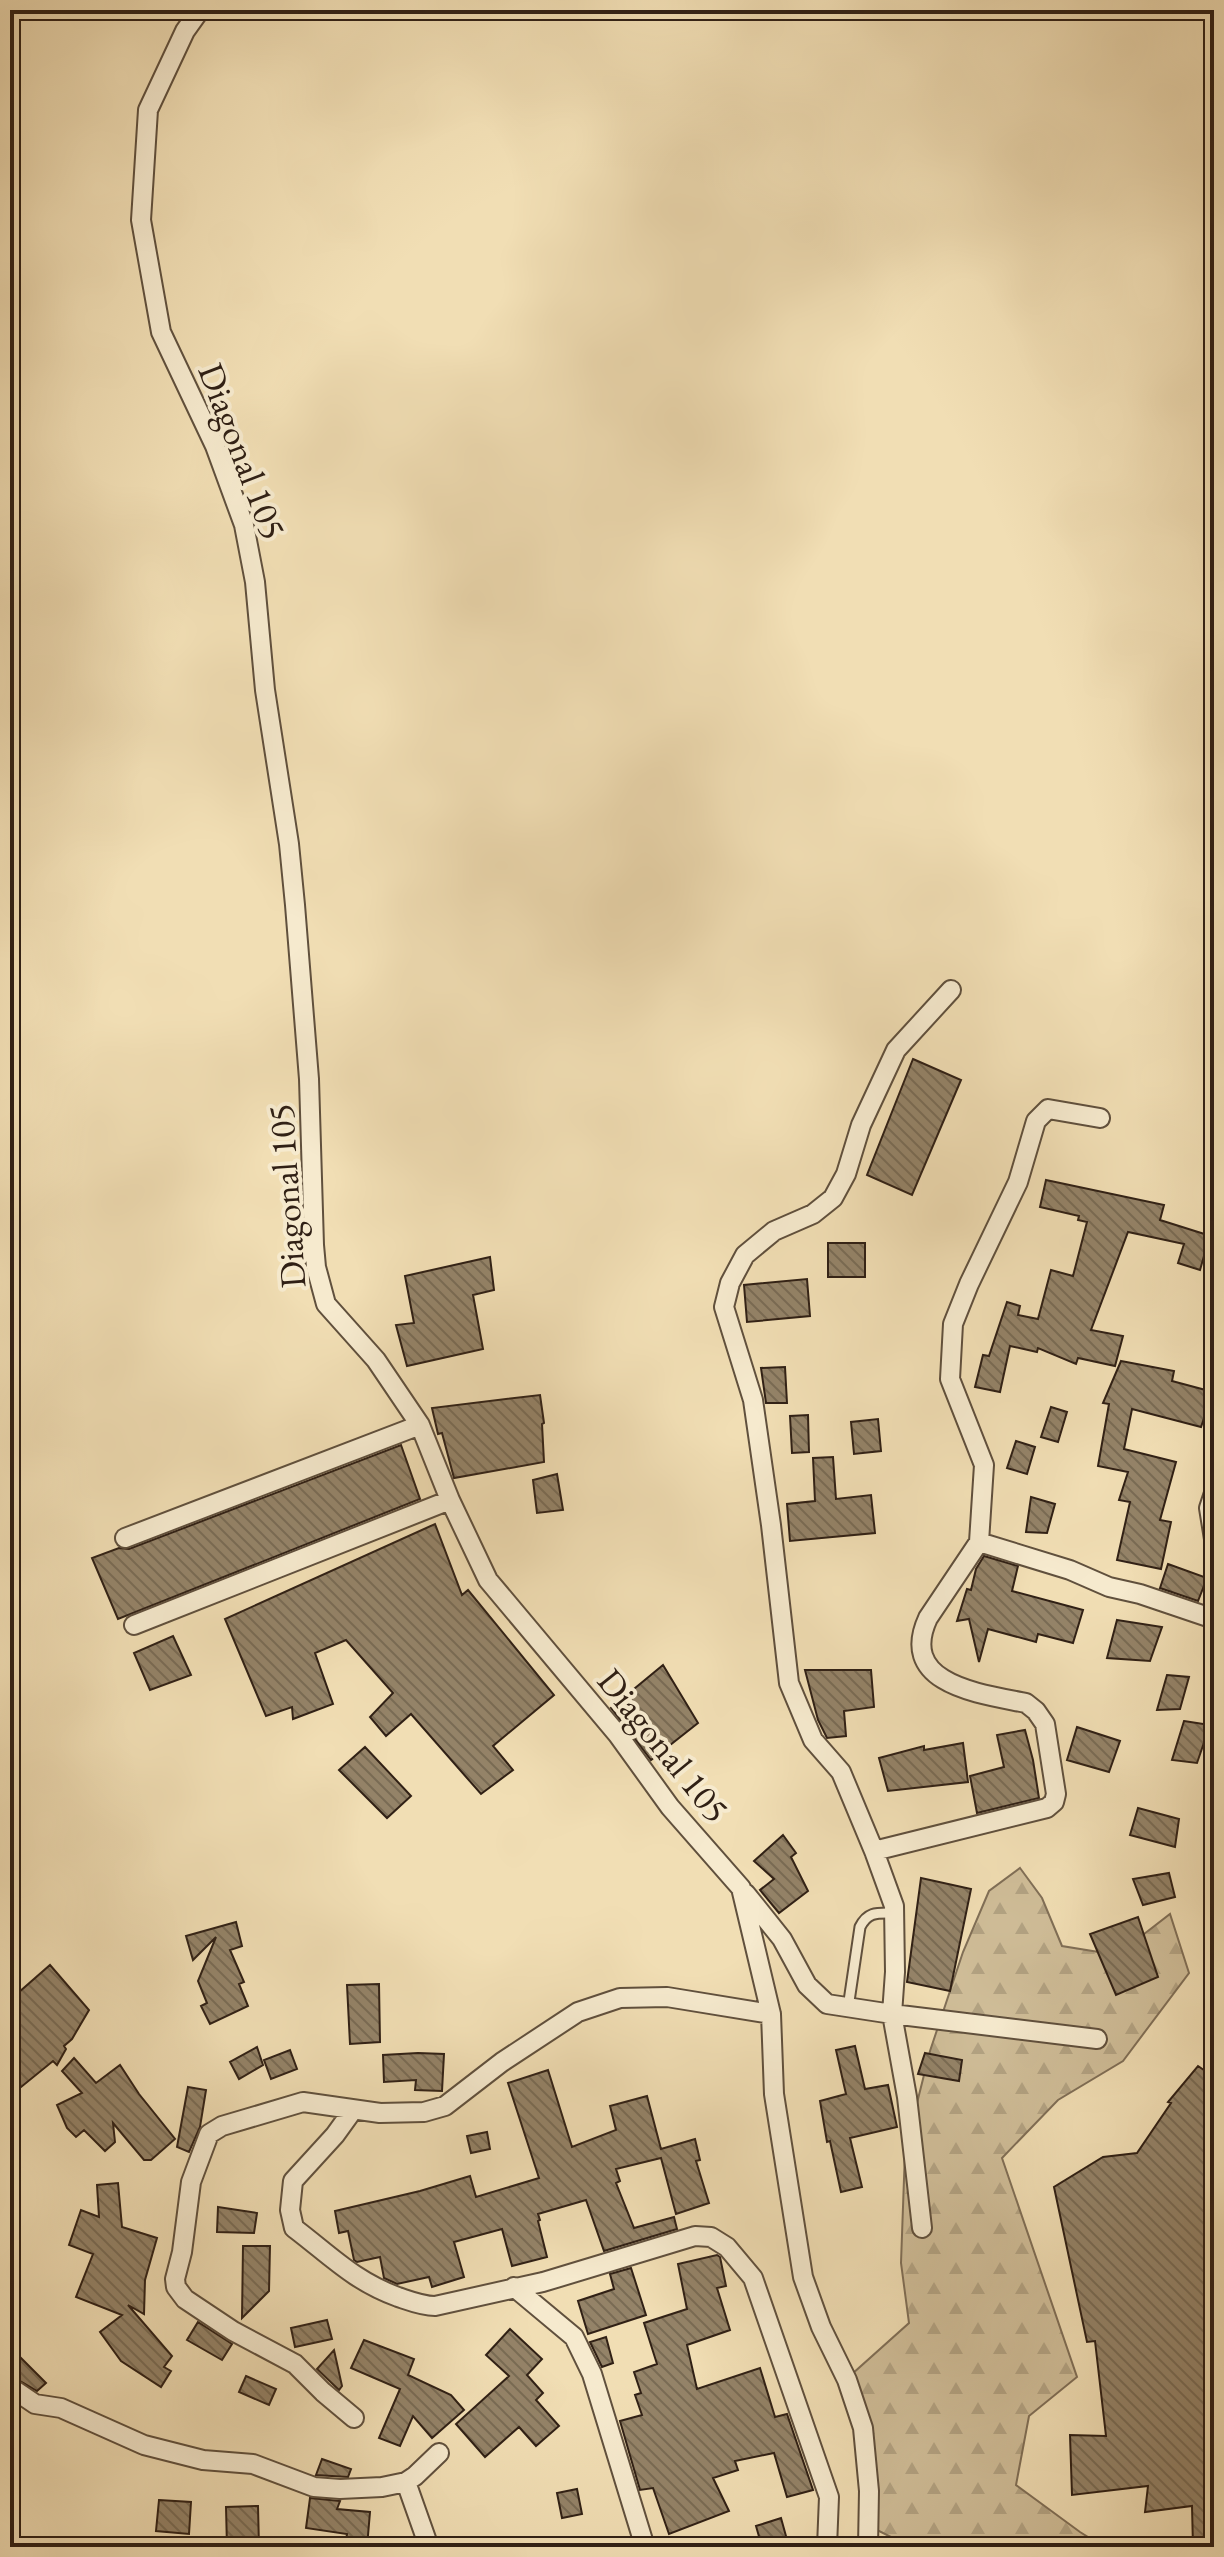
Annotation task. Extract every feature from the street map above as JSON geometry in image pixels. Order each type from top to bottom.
[{"type":"street","name":"Diagonal 105","points":[[200,10],[185,31],[148,110],[141,220],[161,332],[215,446],[244,525],[255,582],[265,690],[289,844],[309,1079],[316,1267],[326,1304],[376,1360],[420,1425],[450,1500],[488,1580],[618,1735],[670,1807],[741,1888],[771,2014],[774,2094],[803,2277],[821,2327],[847,2380],[863,2428],[869,2491],[868,2547]]},
{"type":"street","points":[[922,2228],[907,2097],[892,2014],[894,1906],[841,1772],[813,1740],[789,1683],[753,1400],[724,1307],[730,1283],[745,1255],[774,1231],[813,1214],[833,1198],[846,1174],[861,1125],[896,1050],[951,990]]},
{"type":"street","points":[[874,1851],[1047,1808],[1054,1802],[1056,1794],[1045,1724],[1036,1711],[1026,1703],[948,1684],[929,1668],[922,1649],[921,1632],[979,1542],[984,1465],[950,1379],[953,1324],[1018,1182],[1036,1121],[1048,1109],[1100,1118]]},
{"type":"street","points":[[125,1538],[420,1425]]},
{"type":"street","points":[[1214,1493],[1209,1508],[1214,1539]]},
{"type":"street","points":[[134,1625],[450,1500]]},
{"type":"street","points":[[979,1542],[1214,1619]]},
{"type":"street","points":[[741,1888],[782,1939],[807,1985],[827,2004],[1097,2039]]},
{"type":"street","points":[[354,2418],[295,2364],[233,2331],[185,2299],[176,2287],[191,2182],[209,2134],[222,2126],[303,2102],[380,2113],[424,2112],[445,2106],[502,2062],[578,2012],[620,1998],[667,1997],[771,2014]]},
{"type":"street","points":[[353,2110],[293,2181],[290,2210],[294,2228],[350,2274],[425,2306],[543,2282],[695,2236],[711,2237],[727,2247],[753,2278],[829,2497],[827,2547]]},
{"type":"street","points":[[514,2287],[574,2337],[592,2374],[645,2547]]},
{"type":"street","points":[[10,2387],[35,2404],[61,2408],[144,2445],[203,2460],[253,2464],[314,2487],[382,2487],[406,2482],[439,2453]]},
{"type":"street","points":[[406,2482],[429,2547]]},
{"type":"lane","points":[[848,2008],[860,1927],[872,1913],[894,1913]]},
{"type":"green space","points":[[1020,1868],[1042,1898],[1062,1946],[1117,1955],[1170,1914],[1189,1973],[1123,2061],[1058,2100],[1002,2158],[1077,2377],[1029,2416],[1016,2485],[1104,2547],[911,2547],[873,2528],[851,2375],[909,2323],[901,2263],[905,2151],[930,2051],[963,1952],[989,1891]]},
{"type":"building","points":[[913,1059],[961,1080],[912,1195],[867,1175]]},
{"type":"building","points":[[1046,1180],[1164,1205],[1160,1220],[1214,1237],[1214,1250],[1206,1249],[1200,1270],[1178,1263],[1184,1244],[1128,1232],[1091,1330],[1123,1336],[1115,1366],[1078,1358],[1076,1364],[1038,1348],[1037,1352],[1010,1346],[1000,1392],[975,1387],[983,1355],[989,1356],[1007,1302],[1020,1306],[1018,1315],[1038,1319],[1051,1270],[1073,1276],[1087,1222],[1078,1220],[1079,1216],[1040,1207]]},
{"type":"building","points":[[828,1243],[865,1243],[865,1277],[828,1277]]},
{"type":"building","points":[[490,1257],[494,1290],[473,1295],[483,1349],[407,1366],[396,1325],[414,1323],[405,1276]]},
{"type":"building","points":[[807,1279],[810,1316],[747,1322],[744,1285]]},
{"type":"building","points":[[1121,1361],[1174,1371],[1172,1381],[1213,1392],[1201,1427],[1132,1409],[1124,1449],[1176,1462],[1160,1520],[1171,1522],[1161,1569],[1117,1560],[1130,1502],[1119,1500],[1128,1472],[1098,1466],[1109,1404],[1103,1403]]},
{"type":"building","points":[[785,1367],[787,1403],[766,1403],[761,1368]]},
{"type":"building","points":[[540,1395],[544,1462],[454,1478],[432,1408]]},
{"type":"building","points":[[1051,1407],[1067,1412],[1058,1442],[1041,1437]]},
{"type":"building","points":[[808,1415],[809,1452],[792,1453],[790,1416]]},
{"type":"building","points":[[878,1419],[881,1451],[854,1454],[851,1422]]},
{"type":"building","points":[[1016,1441],[1035,1447],[1027,1474],[1007,1468]]},
{"type":"building","points":[[401,1445],[420,1499],[118,1619],[92,1558],[119,1548],[129,1549]]},
{"type":"building","points":[[833,1457],[836,1499],[871,1495],[875,1533],[790,1541],[787,1504],[815,1501],[813,1458]]},
{"type":"building","points":[[557,1474],[563,1510],[537,1513],[533,1480]]},
{"type":"building","points":[[1031,1497],[1055,1504],[1047,1533],[1026,1532]]},
{"type":"building","points":[[435,1524],[462,1595],[468,1590],[554,1695],[493,1746],[513,1770],[481,1794],[411,1714],[386,1736],[370,1717],[393,1693],[346,1640],[315,1653],[333,1704],[293,1719],[292,1707],[266,1716],[225,1619]]},
{"type":"building","points":[[984,1556],[1018,1566],[1012,1591],[1083,1610],[1073,1643],[1038,1634],[1036,1642],[988,1629],[979,1662],[969,1619],[957,1621],[967,1589],[971,1590],[976,1569]]},
{"type":"building","points":[[1168,1564],[1207,1578],[1198,1601],[1160,1588]]},
{"type":"building","points":[[1117,1620],[1162,1627],[1150,1661],[1107,1658]]},
{"type":"building","points":[[173,1636],[191,1675],[150,1690],[134,1653]]},
{"type":"building","points":[[663,1665],[698,1723],[651,1760],[611,1708]]},
{"type":"building","points":[[805,1670],[871,1670],[874,1707],[844,1711],[846,1736],[827,1738],[818,1720]]},
{"type":"building","points":[[1167,1675],[1189,1677],[1180,1709],[1157,1710]]},
{"type":"building","points":[[1184,1721],[1210,1725],[1197,1763],[1172,1760]]},
{"type":"building","points":[[1077,1727],[1120,1741],[1109,1772],[1067,1760]]},
{"type":"building","points":[[1025,1730],[1039,1798],[977,1813],[970,1776],[1004,1767],[997,1735]]},
{"type":"building","points":[[963,1743],[968,1782],[888,1791],[879,1758],[924,1746],[924,1750]]},
{"type":"building","points":[[365,1747],[411,1796],[387,1818],[339,1770]]},
{"type":"building","points":[[1138,1808],[1179,1819],[1175,1847],[1130,1835]]},
{"type":"building","points":[[783,1835],[796,1853],[791,1857],[808,1891],[779,1913],[760,1890],[774,1879],[754,1861]]},
{"type":"building","points":[[1169,1873],[1175,1897],[1143,1905],[1133,1879]]},
{"type":"building","points":[[921,1878],[971,1889],[950,1991],[907,1982]]},
{"type":"building","points":[[1138,1917],[1158,1977],[1116,1995],[1090,1934]]},
{"type":"building","points":[[236,1922],[242,1946],[230,1950],[244,1982],[239,1984],[248,2006],[210,2024],[201,2006],[207,2003],[198,1981],[216,1937],[193,1960],[186,1936]]},
{"type":"building","points":[[50,1965],[89,2010],[72,2039],[64,2046],[66,2049],[57,2065],[53,2061],[10,2096],[10,2000]]},
{"type":"building","points":[[379,1984],[380,2042],[350,2044],[347,1985]]},
{"type":"building","points":[[855,2046],[865,2089],[888,2085],[897,2127],[850,2138],[862,2187],[841,2192],[820,2101],[846,2094],[836,2050]]},
{"type":"building","points":[[257,2047],[263,2065],[239,2079],[230,2062]]},
{"type":"building","points":[[290,2050],[297,2069],[271,2079],[264,2060]]},
{"type":"building","points":[[925,2053],[962,2060],[959,2081],[918,2074]]},
{"type":"building","points":[[444,2054],[442,2091],[415,2090],[416,2080],[384,2082],[383,2055]]},
{"type":"building","points":[[74,2058],[96,2083],[120,2065],[175,2139],[151,2160],[144,2160],[113,2123],[115,2142],[105,2151],[84,2130],[76,2137],[67,2128],[57,2105],[82,2093],[62,2071]]},
{"type":"building","points":[[1198,2066],[1214,2077],[1214,2547],[1193,2547],[1192,2506],[1145,2512],[1148,2486],[1072,2495],[1070,2435],[1106,2436],[1095,2341],[1087,2342],[1054,2187],[1103,2157],[1137,2153],[1171,2103],[1168,2102]]},
{"type":"building","points":[[548,2070],[572,2147],[616,2130],[610,2106],[647,2096],[661,2149],[695,2139],[700,2160],[696,2161],[709,2203],[676,2214],[661,2158],[616,2169],[620,2181],[616,2183],[634,2228],[674,2217],[677,2229],[604,2251],[586,2200],[538,2214],[547,2257],[512,2266],[502,2229],[454,2242],[464,2277],[432,2287],[429,2277],[397,2284],[384,2278],[380,2257],[354,2260],[348,2231],[339,2233],[335,2211],[470,2176],[476,2197],[539,2178],[508,2083]]},
{"type":"building","points":[[188,2087],[206,2090],[200,2127],[189,2152],[177,2147]]},
{"type":"building","points":[[487,2132],[490,2149],[471,2153],[467,2136]]},
{"type":"building","points":[[118,2183],[122,2227],[157,2238],[145,2280],[144,2314],[128,2305],[172,2356],[164,2367],[171,2371],[161,2387],[121,2361],[100,2332],[122,2315],[76,2297],[93,2254],[69,2245],[81,2210],[99,2217],[97,2185]]},
{"type":"building","points":[[218,2207],[257,2213],[254,2233],[217,2232]]},
{"type":"building","points":[[243,2246],[270,2246],[269,2291],[242,2318]]},
{"type":"building","points":[[717,2255],[726,2286],[717,2288],[730,2330],[687,2345],[697,2389],[760,2368],[775,2417],[787,2414],[813,2490],[787,2497],[774,2453],[735,2461],[738,2470],[713,2478],[729,2511],[669,2534],[653,2488],[640,2490],[620,2421],[642,2415],[635,2395],[641,2393],[634,2372],[657,2364],[644,2323],[687,2309],[678,2264]]},
{"type":"building","points":[[631,2268],[646,2315],[588,2334],[578,2301],[614,2289],[610,2274]]},
{"type":"building","points":[[327,2320],[332,2339],[295,2347],[291,2328]]},
{"type":"building","points":[[198,2322],[232,2344],[222,2360],[187,2340]]},
{"type":"building","points":[[510,2329],[542,2359],[527,2375],[543,2393],[536,2400],[559,2426],[536,2446],[519,2427],[485,2457],[456,2424],[509,2376],[486,2355]]},
{"type":"building","points":[[606,2337],[613,2363],[602,2367],[590,2342]]},
{"type":"building","points":[[364,2340],[414,2359],[408,2375],[451,2395],[464,2410],[432,2438],[413,2416],[400,2446],[379,2438],[400,2389],[351,2368]]},
{"type":"building","points":[[10,2347],[46,2383],[37,2391],[10,2375]]},
{"type":"building","points":[[334,2350],[342,2386],[339,2390],[317,2369]]},
{"type":"building","points":[[246,2376],[276,2389],[269,2405],[239,2392]]},
{"type":"building","points":[[322,2459],[351,2469],[348,2477],[316,2475]]},
{"type":"building","points":[[577,2489],[582,2514],[562,2518],[557,2493]]},
{"type":"building","points":[[310,2498],[340,2501],[337,2509],[370,2512],[367,2547],[345,2547],[347,2534],[306,2528]]},
{"type":"building","points":[[159,2500],[191,2502],[189,2534],[156,2531]]},
{"type":"building","points":[[258,2506],[259,2547],[227,2547],[226,2507]]},
{"type":"building","points":[[781,2518],[789,2547],[762,2547],[756,2526]]}]
